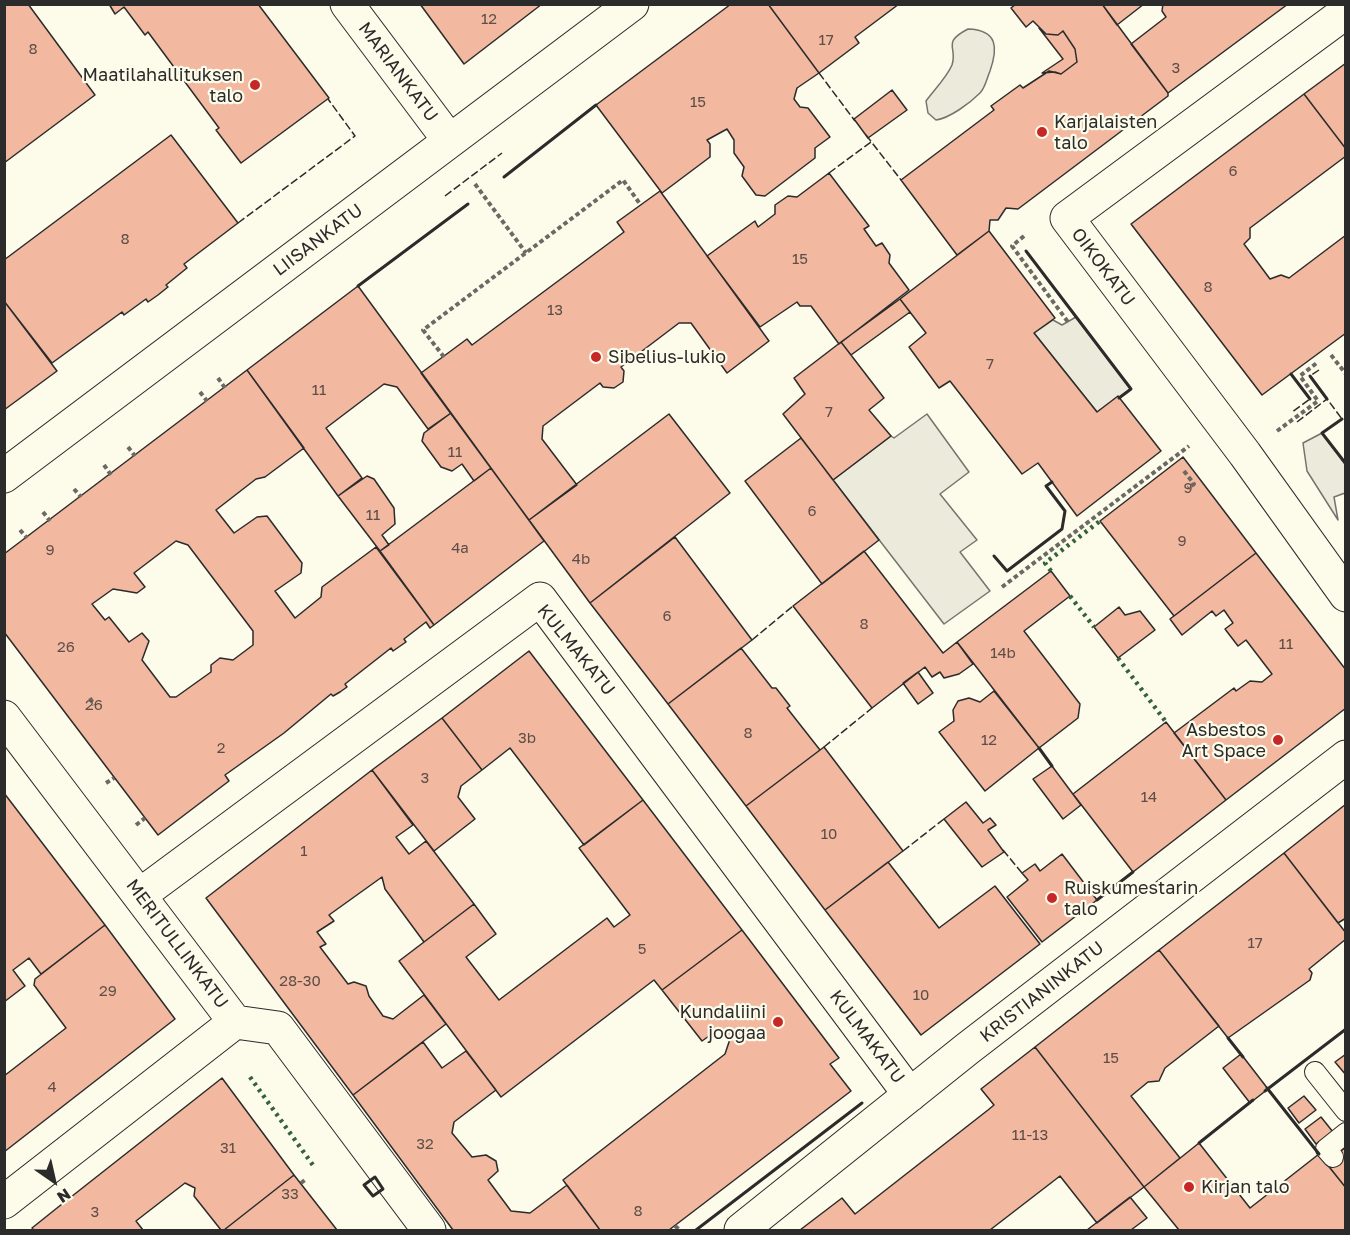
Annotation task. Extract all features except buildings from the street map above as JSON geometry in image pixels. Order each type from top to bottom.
[{"type":"street","name":"MARIANKATU","points":[[347,4],[449,140]]},
{"type":"street","name":"LIISANKATU","points":[[4,476],[632,4]]},
{"type":"street","name":"OIKOKATU","points":[[1346,12],[1067,218],[1346,595]]},
{"type":"street","name":"KULMAKATU","points":[[140,895],[540,599],[910,1095]]},
{"type":"street","name":"MERITULLINKATU","points":[[4,717],[236,1022],[278,1028],[429,1230]]},
{"type":"street","name":"KRISTIANINKATU","points":[[741,1230],[910,1095],[1346,757]]},
{"type":"street","points":[[4,1202],[236,1022]]},
{"type":"lane","points":[[1315,1072],[1346,1111]]},
{"type":"lane","points":[[1333,1158],[1326,1149],[1346,1133]]},
{"type":"path","points":[[444,357],[423,330],[622,180],[640,204]]},
{"type":"path","points":[[476,184],[526,253]]},
{"type":"path","points":[[1024,236],[1012,246],[1068,322]]},
{"type":"path","points":[[1331,355],[1346,374]]},
{"type":"path","points":[[1294,418],[1318,401],[1300,376],[1318,362]]},
{"type":"path","points":[[218,378],[225,388]]},
{"type":"path","points":[[200,392],[207,401]]},
{"type":"path","points":[[1002,587],[1220,422]]},
{"type":"path","points":[[128,447],[135,456]]},
{"type":"path","points":[[104,465],[111,475]]},
{"type":"path","points":[[1184,471],[1194,484],[1188,488]]},
{"type":"path","points":[[75,489],[81,497]]},
{"type":"path","points":[[43,512],[50,521]]},
{"type":"path","points":[[20,530],[27,538]]},
{"type":"path","points":[[90,698],[94,705]]},
{"type":"path","points":[[106,783],[114,778]]},
{"type":"path","points":[[136,825],[145,818]]},
{"type":"path","points":[[301,1183],[306,1179]]},
{"type":"path","points":[[675,1226],[680,1230]]},
{"type":"shaded area","points":[[968,29],[985,33],[993,42],[994,55],[990,71],[983,88],[976,97],[953,113],[936,120],[928,113],[926,101],[952,65],[952,46],[955,38]]},
{"type":"shaded area","points":[[1076,317],[1131,389],[1097,412],[1034,333],[1053,320],[1062,325]]},
{"type":"shaded area","points":[[927,414],[969,472],[940,494],[977,540],[960,552],[990,591],[944,624],[833,480],[891,436],[894,438]]},
{"type":"shaded area","points":[[1322,433],[1345,464],[1345,493],[1334,497],[1338,520],[1307,471],[1303,443]]},
{"type":"hedge","points":[[1051,571],[1045,563],[1100,521]]},
{"type":"hedge","points":[[1070,596],[1094,627]]},
{"type":"hedge","points":[[1118,658],[1166,722]]},
{"type":"hedge","points":[[250,1077],[315,1168]]},
{"type":"fence","points":[[819,73],[855,121]]},
{"type":"fence","points":[[238,223],[355,136],[328,99]]},
{"type":"fence","points":[[866,135],[901,180]]},
{"type":"fence","points":[[829,173],[871,142]]},
{"type":"fence","points":[[445,196],[502,153]]},
{"type":"fence","points":[[1319,370],[1310,376],[1342,419]]},
{"type":"fence","points":[[1291,374],[1310,399],[1291,413]]},
{"type":"fence","points":[[1297,422],[1327,399]]},
{"type":"fence","points":[[752,640],[793,606]]},
{"type":"fence","points":[[824,747],[872,708]]},
{"type":"fence","points":[[903,851],[944,819]]},
{"type":"fence","points":[[1003,850],[1022,873]]},
{"type":"wall","points":[[504,177],[596,105]]},
{"type":"wall","points":[[358,286],[468,204]]},
{"type":"wall","points":[[1026,251],[1131,389],[1119,398]]},
{"type":"wall","points":[[1291,374],[1310,399]]},
{"type":"wall","points":[[1310,376],[1327,399]]},
{"type":"wall","points":[[1342,419],[1322,433],[1346,464]]},
{"type":"wall","points":[[994,556],[1007,571],[1062,529],[1065,511],[1046,486],[1052,482]]},
{"type":"wall","points":[[1039,748],[1052,766]]},
{"type":"wall","points":[[1097,900],[1133,872]]},
{"type":"wall","points":[[1265,1091],[1346,1029]]},
{"type":"wall","points":[[1228,1038],[1243,1057]]},
{"type":"wall","points":[[1267,1088],[1319,1154]]},
{"type":"wall","points":[[1199,1143],[1253,1100]]},
{"type":"wall","points":[[696,1230],[862,1103]]},
{"type":"wall","points":[[375,1177],[383,1189],[373,1196],[364,1185],[375,1177]]},
{"type":"place","name":"Maatilahallituksen talo","points":[[255,85]]},
{"type":"place","name":"Karjalaisten talo","points":[[1042,132]]},
{"type":"place","name":"Sibelius-lukio","points":[[596,357]]},
{"type":"place","name":"Asbestos Art Space","points":[[1278,740]]},
{"type":"place","name":"Ruiskumestarin talo","points":[[1052,898]]},
{"type":"place","name":"Kundaliini joogaa","points":[[778,1022]]},
{"type":"place","name":"Kirjan talo","points":[[1189,1187]]}]
